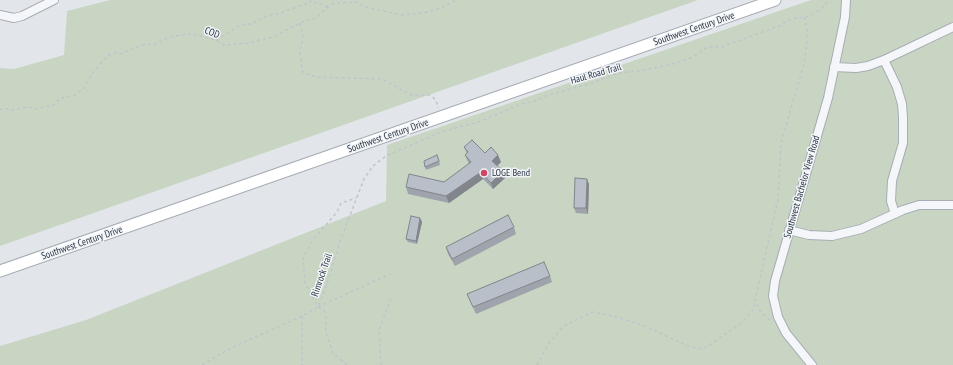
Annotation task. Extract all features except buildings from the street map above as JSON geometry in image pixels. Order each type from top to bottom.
[{"type":"main road","name":"Southwest Century Drive","points":[[0,271],[775,0]]},
{"type":"street","points":[[0,15],[14,18],[22,16],[54,0]]},
{"type":"street","name":"Southwest Bachelor View Road","points":[[812,365],[786,333],[781,323],[773,296],[775,281],[789,230],[828,98],[845,16],[846,0]]},
{"type":"street","points":[[834,67],[856,68],[884,60],[953,27]]},
{"type":"street","points":[[884,60],[897,88],[902,104],[903,117],[903,143],[892,182],[891,201],[895,214]]},
{"type":"street","points":[[789,230],[809,236],[832,236],[861,229],[919,205],[953,205]]},
{"type":"path","name":"COD","points":[[0,110],[4,108],[12,110],[28,107],[36,109],[54,105],[63,96],[75,95],[84,88],[92,74],[107,56],[116,53],[120,54],[137,47],[156,44],[165,38],[182,34],[200,35],[216,40],[224,45],[248,43],[273,36],[300,23],[316,18],[331,4],[353,1],[365,7],[401,15],[428,12],[441,8],[456,0]]},
{"type":"path","name":"Haul Road Trail","points":[[386,156],[441,132],[481,121],[521,104],[533,102],[548,95],[592,83],[618,73],[640,71],[677,63],[692,57],[707,48],[722,48],[791,19],[810,16],[817,12],[829,0]]},
{"type":"path","points":[[216,40],[241,25],[251,24],[269,15],[278,14],[310,1],[325,5],[327,7]]},
{"type":"path","points":[[537,365],[549,342],[564,326],[592,312],[617,317],[647,327],[688,346],[702,348],[713,343],[741,322],[753,310],[778,199],[781,143],[804,64],[807,43],[807,28],[804,16]]},
{"type":"path","points":[[300,23],[303,36],[300,54],[303,73],[316,76],[382,79],[411,95],[430,95],[436,100],[441,117]]},
{"type":"path","name":"Rimrock Trail","points":[[202,365],[231,348],[302,316],[318,307],[356,198],[373,166],[386,156]]},
{"type":"path","points":[[346,365],[333,353],[326,333],[326,315],[324,311],[318,307],[304,278],[305,254],[313,240],[337,212],[341,203],[356,198]]},
{"type":"path","points":[[318,307],[390,274]]},
{"type":"path","points":[[381,365],[379,330],[391,298]]},
{"type":"path","points":[[755,300],[760,311],[766,318],[781,323]]},
{"type":"path","points":[[302,316],[302,365]]},
{"type":"green space","points":[[110,0],[698,0],[0,246],[0,68],[14,69],[64,55],[67,11]]},
{"type":"green space","points":[[811,0],[953,0],[953,365],[0,365],[0,346],[86,320],[386,201],[387,145]]},
{"type":"place","name":"LOGE Bend","points":[[484,173]]}]
